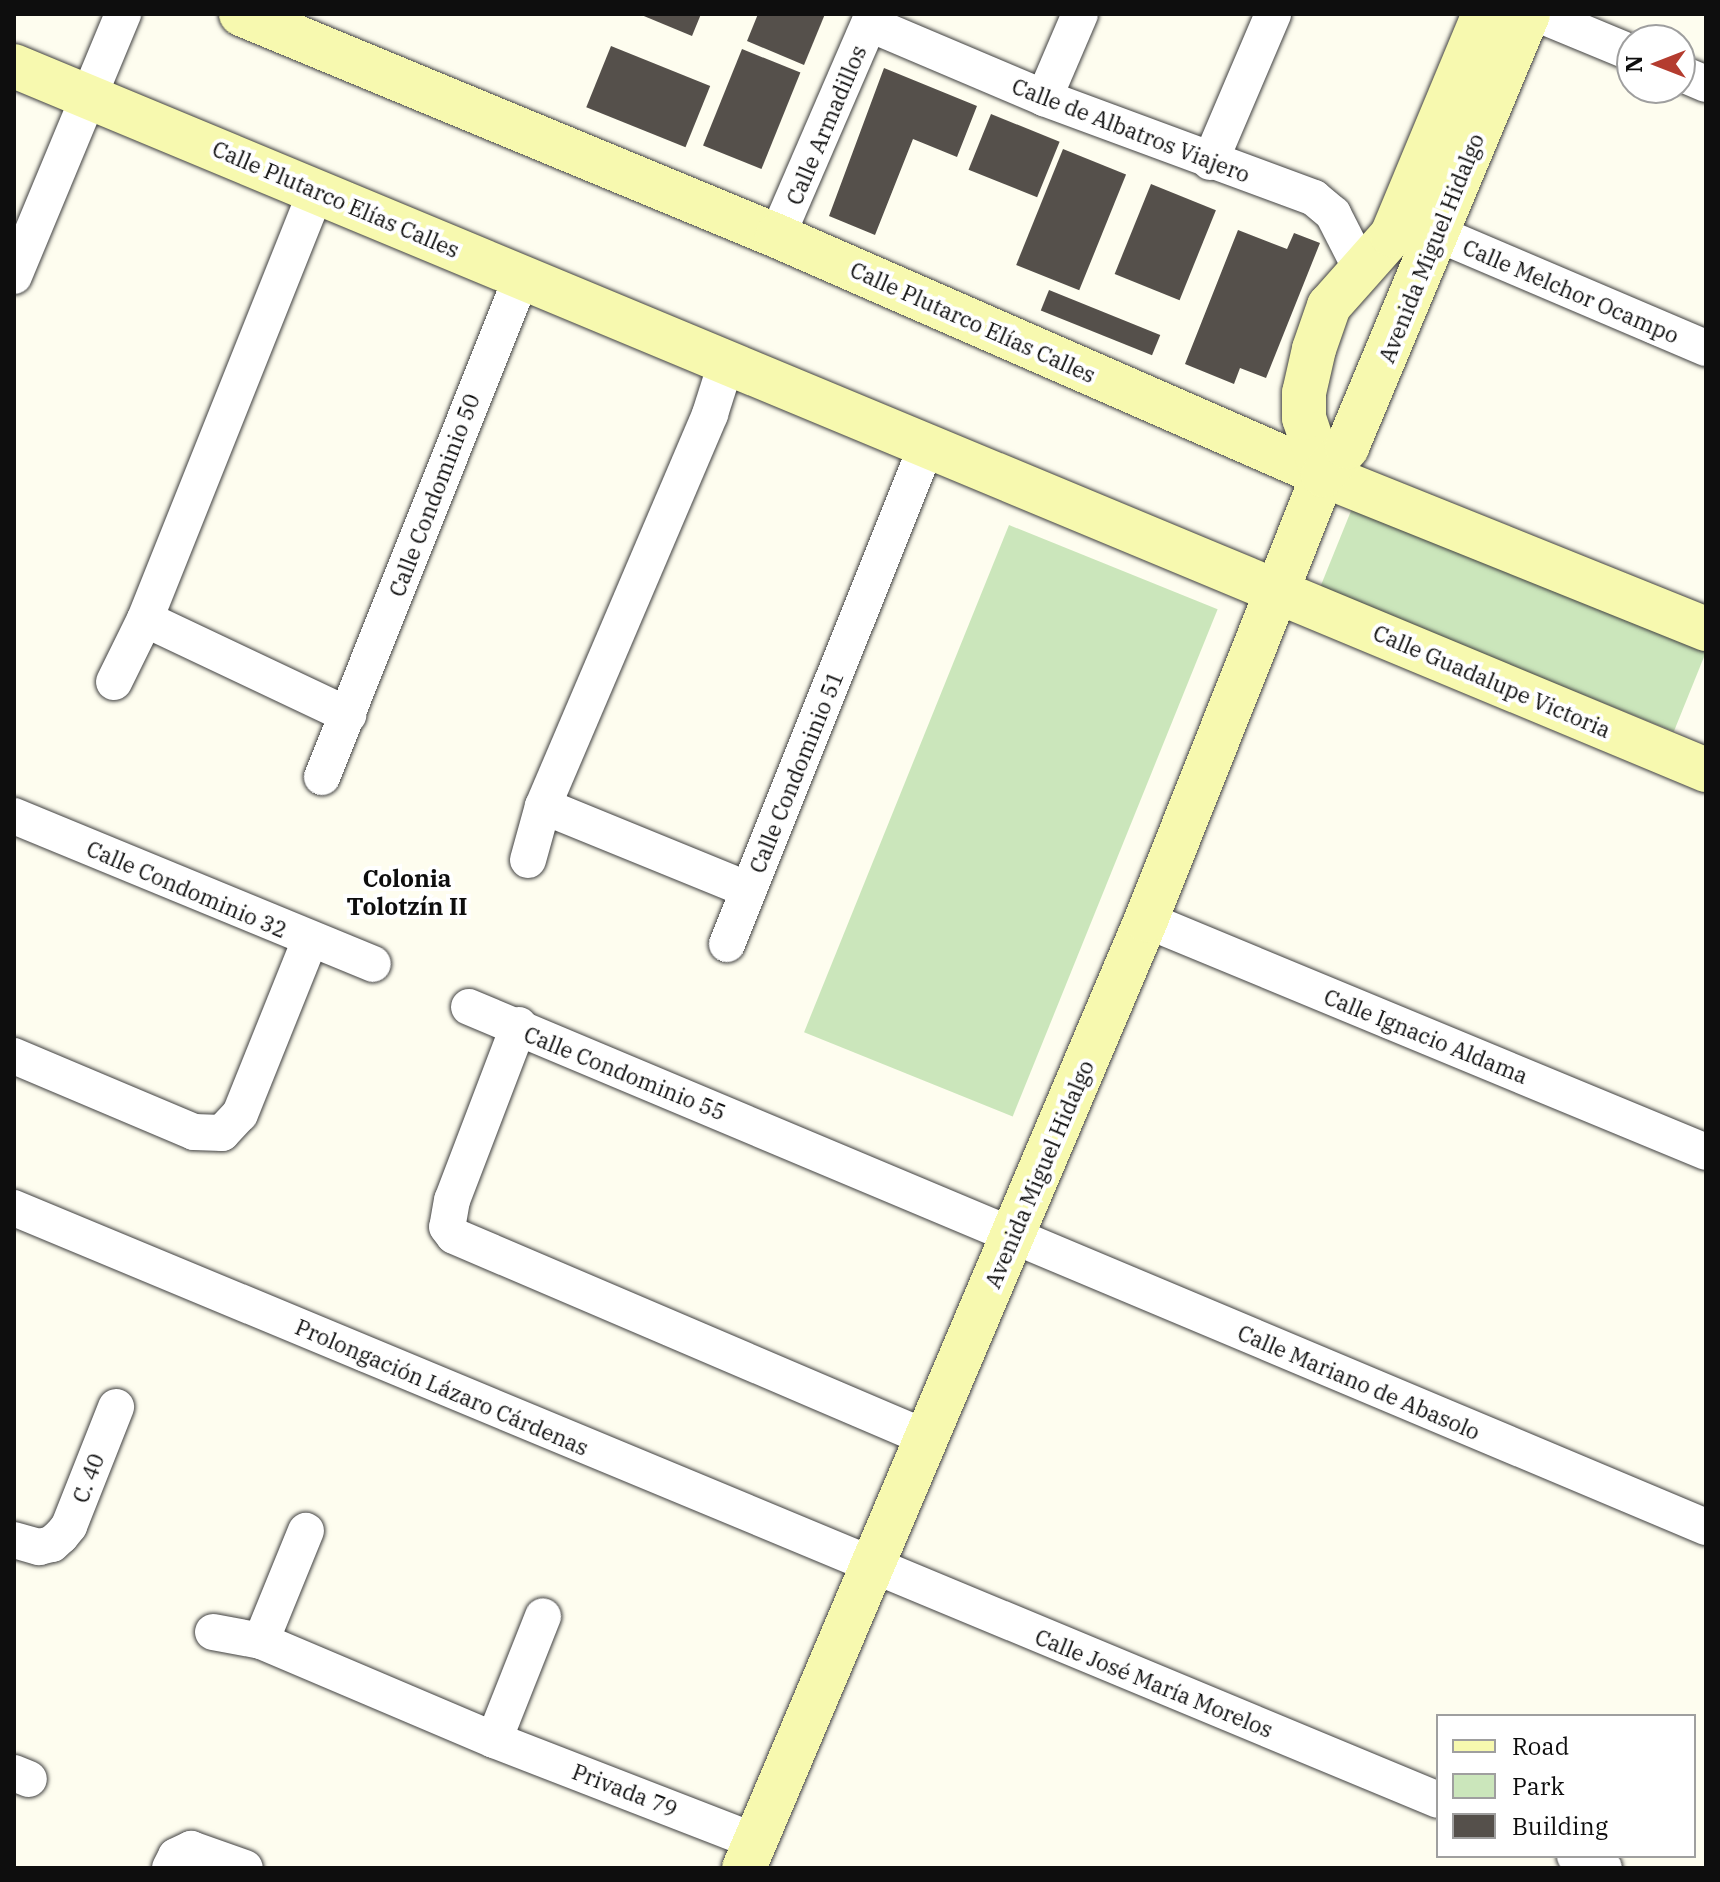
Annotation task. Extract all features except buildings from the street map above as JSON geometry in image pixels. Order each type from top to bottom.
[{"type":"main road","name":"Calle Plutarco Elías Calles","points":[[241,14],[777,236],[1323,475],[1706,629]]},
{"type":"main road","name":"Avenida Miguel Hidalgo","points":[[1323,475],[1304,418],[1304,393],[1314,349],[1329,306],[1392,235],[1484,14]]},
{"type":"main road","name":"Avenida Miguel Hidalgo","points":[[750,1854],[1146,920],[1323,475],[1347,447],[1528,14]]},
{"type":"main road","name":"Calle Plutarco Elías Calles","points":[[14,66],[1277,592]]},
{"type":"main road","name":"Calle Guadalupe Victoria","points":[[1277,592],[1706,770]]},
{"type":"street","points":[[14,276],[123,14]]},
{"type":"street","points":[[1044,98],[1080,14]]},
{"type":"street","points":[[1210,162],[1273,14]]},
{"type":"street","points":[[1538,14],[1616,46]]},
{"type":"street","name":"Calle Armadillos","points":[[777,236],[872,19]]},
{"type":"street","name":"Calle de Albatros Viajero","points":[[872,19],[1044,98],[1314,198],[1333,214],[1361,269]]},
{"type":"street","points":[[114,682],[145,619],[316,191]]},
{"type":"street","name":"Calle Melchor Ocampo","points":[[1436,233],[1706,348]]},
{"type":"street","name":"Calle Condominio 50","points":[[322,777],[522,276]]},
{"type":"street","points":[[528,860],[543,806],[710,414],[726,364]]},
{"type":"street","name":"Calle Condominio 51","points":[[543,806],[749,890],[926,447]]},
{"type":"street","points":[[145,619],[348,715]]},
{"type":"street","name":"Calle Condominio 32","points":[[14,816],[310,940],[240,1114],[222,1133],[194,1132],[14,1056]]},
{"type":"street","points":[[727,944],[749,890]]},
{"type":"street","name":"Calle Ignacio Aldama","points":[[1146,920],[1706,1152]]},
{"type":"street","points":[[310,940],[373,964]]},
{"type":"street","points":[[469,1007],[519,1025]]},
{"type":"street","name":"Calle Condominio 55","points":[[927,1438],[454,1236],[447,1227],[448,1213],[519,1025],[1012,1236]]},
{"type":"street","name":"Prolongación Lázaro Cárdenas","points":[[14,1208],[870,1565]]},
{"type":"street","name":"Calle Mariano de Abasolo","points":[[1012,1236],[1706,1527]]},
{"type":"street","name":"C. 40","points":[[14,1540],[39,1547],[52,1544],[69,1526],[116,1407]]},
{"type":"street","points":[[261,1641],[306,1531]]},
{"type":"street","name":"Calle José María Morelos","points":[[870,1565],[1436,1799]]},
{"type":"street","points":[[494,1740],[543,1616]]},
{"type":"street","name":"Privada 79","points":[[213,1632],[261,1641],[750,1854]]},
{"type":"street","points":[[170,1868],[176,1856],[191,1849],[245,1868]]},
{"type":"street","points":[[1580,1858],[1604,1868]]},
{"type":"green space","points":[[1353,506],[1706,649],[1674,732],[1320,589]]},
{"type":"green space","points":[[1009,525],[1218,609],[1013,1116],[804,1032]]},
{"type":"district","name":"Colonia Tolotzín II","points":[[407,893]]}]
